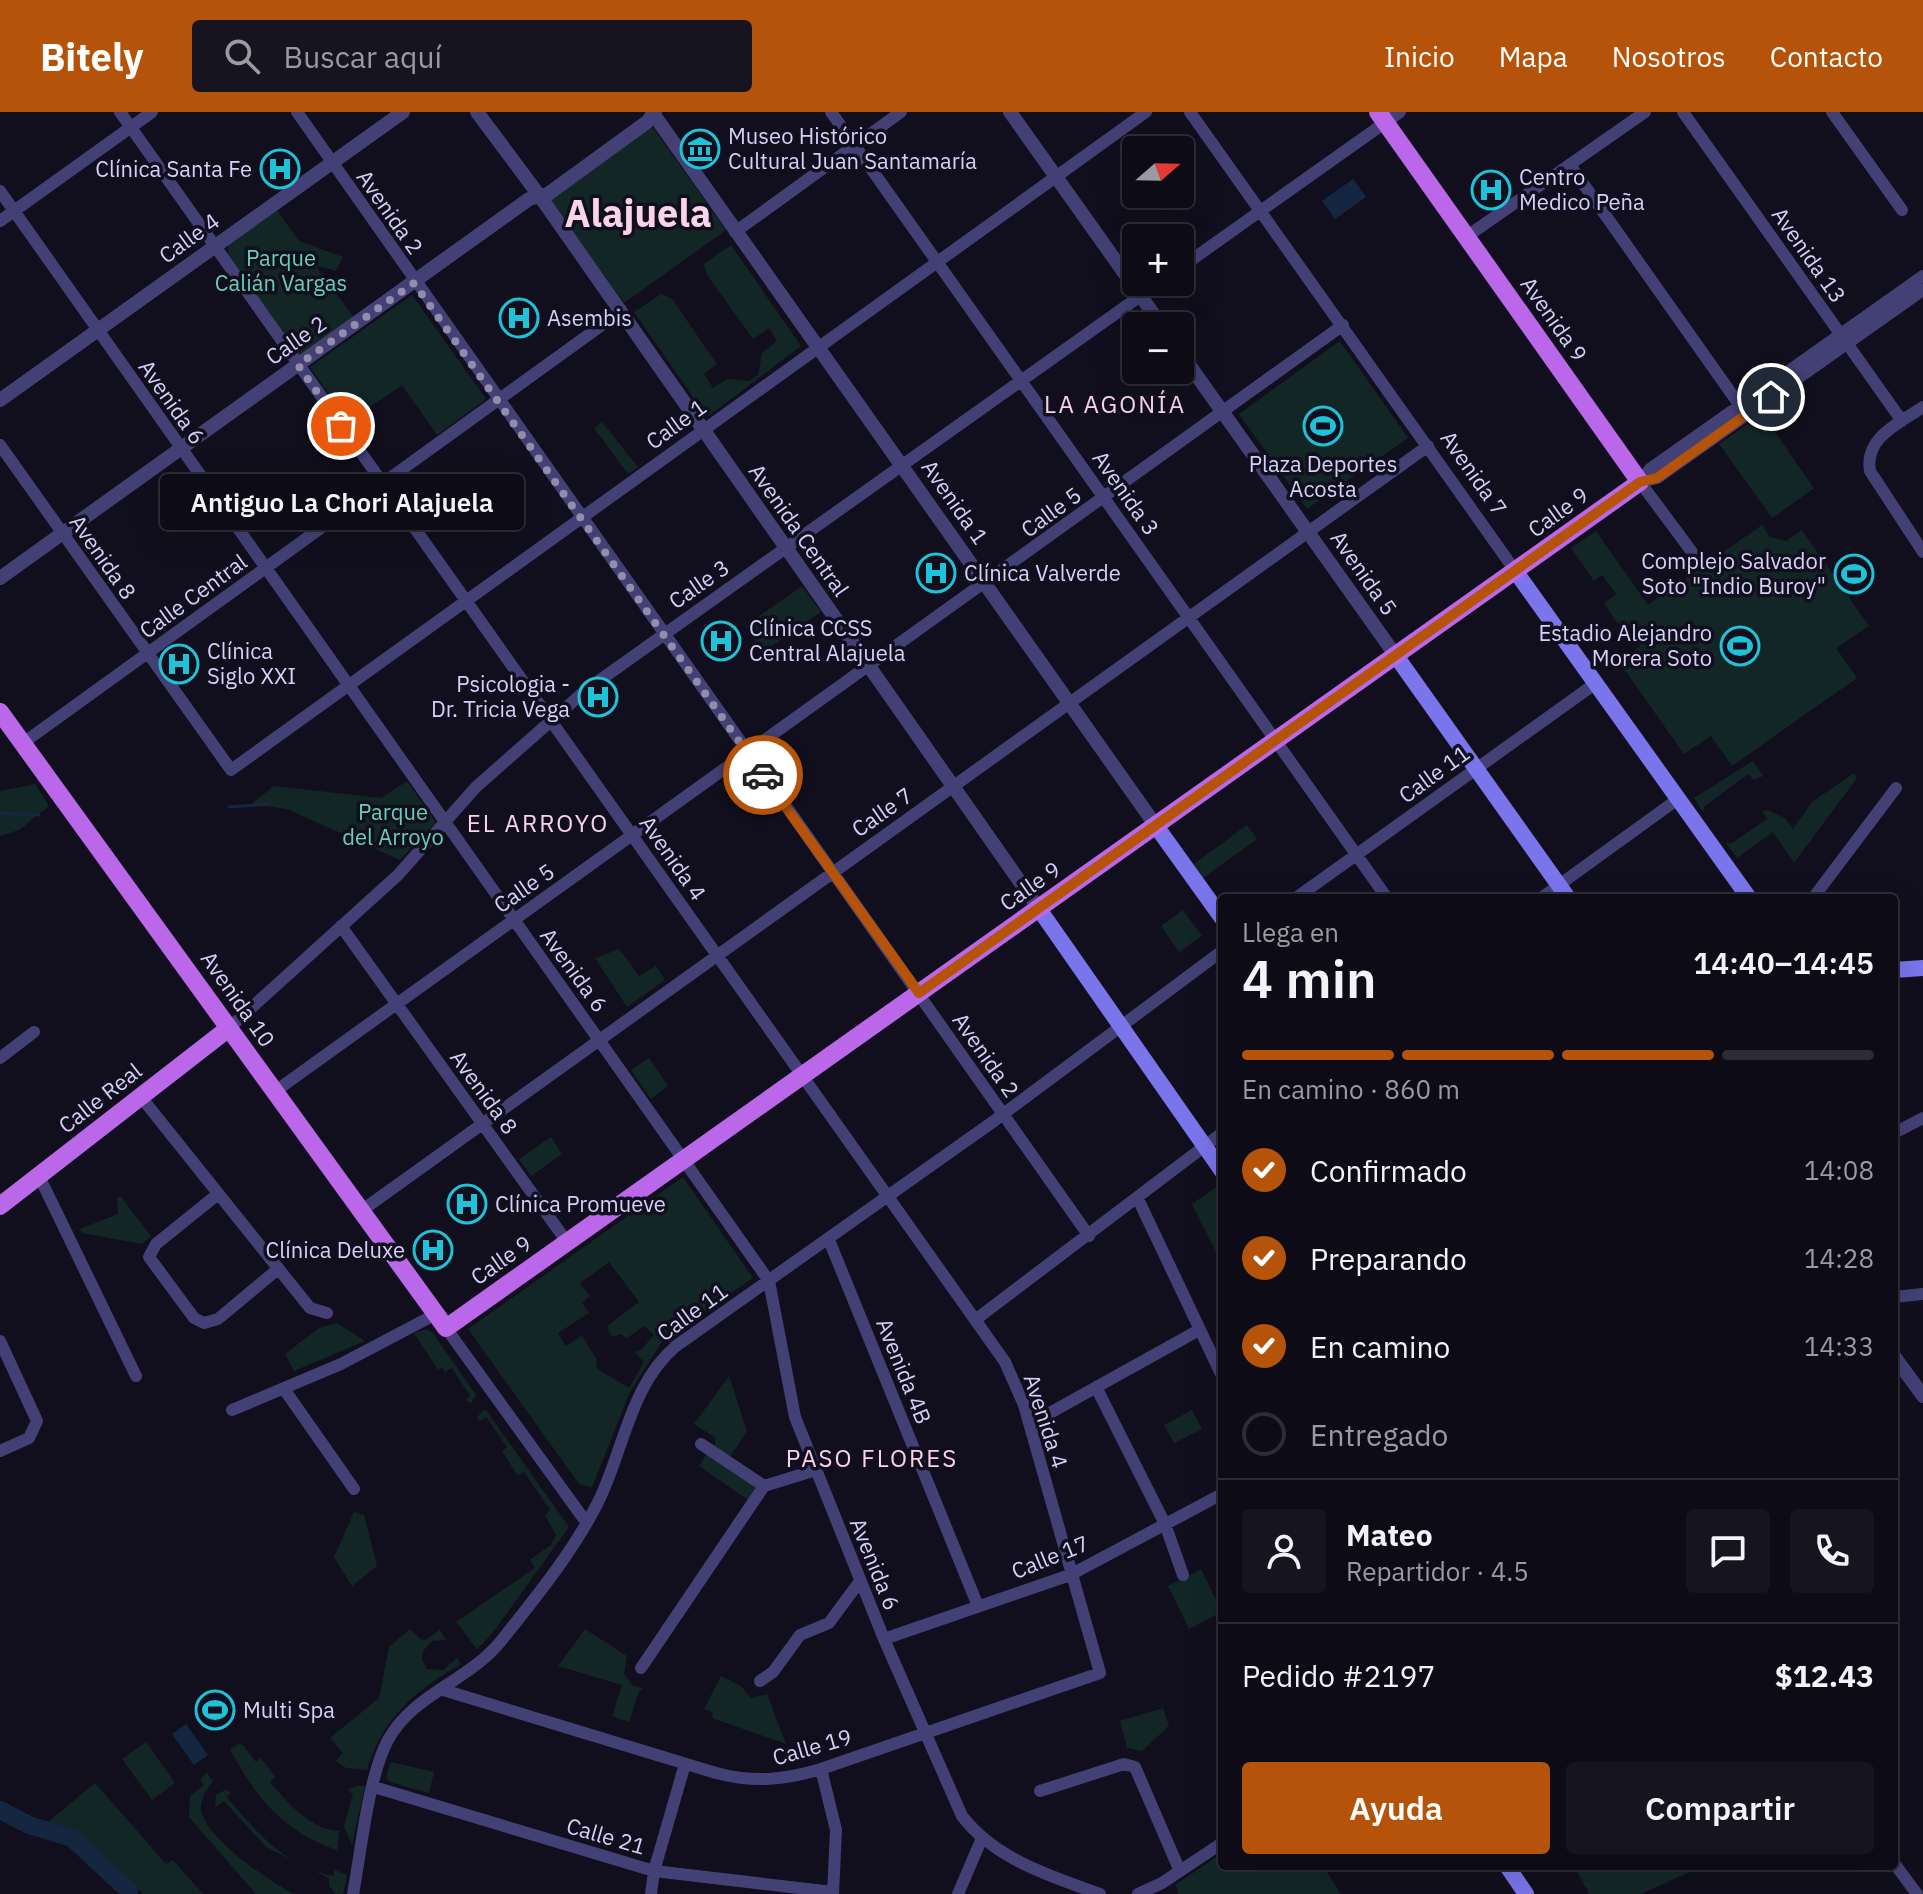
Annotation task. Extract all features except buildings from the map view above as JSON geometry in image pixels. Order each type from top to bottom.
[{"type":"main road","name":"Avenida 9","points":[[1388,115],[1466,237],[1640,482]]},
{"type":"main road","name":"Calle 9","points":[[441,1321],[567,1242],[1640,482]]},
{"type":"main road","name":"Avenida 7","points":[[1516,572],[1746,894]]},
{"type":"main road","name":"Avenida 5","points":[[1396,656],[1563,892]]},
{"type":"main road","name":"Avenida 10","points":[[0,712],[441,1321]]},
{"type":"main road","name":"Avenida 1","points":[[1156,826],[1218,912]]},
{"type":"main road","name":"Avenida Central","points":[[1039,909],[1218,1165]]},
{"type":"main road","points":[[1898,970],[1923,968]]},
{"type":"main road","name":"Calle Real","points":[[0,1206],[229,1028]]},
{"type":"main road","points":[[1510,1870],[1526,1894]]},
{"type":"street","name":"Avenida 4","points":[[120,112],[1011,1373],[1030,1424],[1100,1673]]},
{"type":"street","points":[[0,221],[152,112]]},
{"type":"street","name":"Avenida 2","points":[[297,112],[414,283],[1089,1236]]},
{"type":"street","name":"Calle 4","points":[[0,400],[403,112]]},
{"type":"street","name":"Avenida Central","points":[[477,112],[1039,909]]},
{"type":"street","name":"Avenida 3","points":[[831,112],[1384,894]]},
{"type":"street","points":[[735,232],[901,112]]},
{"type":"street","points":[[1010,112],[1122,270]]},
{"type":"street","name":"Calle 1","points":[[231,770],[1146,112]]},
{"type":"street","name":"Avenida 7","points":[[1190,112],[1516,572]]},
{"type":"street","points":[[1466,237],[1645,112]]},
{"type":"street","name":"Avenida 13","points":[[1683,112],[1902,421]]},
{"type":"street","points":[[1832,112],[1902,210]]},
{"type":"street","name":"Calle 2","points":[[0,578],[529,199],[548,194],[653,113]]},
{"type":"street","name":"Avenida 1","points":[[653,113],[1156,826]]},
{"type":"street","points":[[1194,258],[1388,115]]},
{"type":"street","points":[[1570,165],[1743,410]]},
{"type":"street","name":"Avenida 6","points":[[0,191],[769,1281],[790,1402],[816,1470],[884,1639],[954,1800],[982,1838]]},
{"type":"street","points":[[1844,339],[1923,276]]},
{"type":"street","points":[[1640,482],[1657,478],[1743,410],[1844,339],[1923,290]]},
{"type":"street","points":[[1140,296],[1152,312]]},
{"type":"street","name":"Calle 3","points":[[229,1028],[398,875],[476,787],[551,721],[664,633],[1140,296]]},
{"type":"street","name":"Calle Central","points":[[23,743],[620,312]]},
{"type":"street","name":"Calle 5","points":[[274,1092],[1343,325]]},
{"type":"street","name":"Avenida 5","points":[[1194,371],[1396,656]]},
{"type":"street","points":[[1923,407],[1875,441],[1867,458],[1870,471],[1923,552]]},
{"type":"street","name":"Avenida 8","points":[[0,445],[231,770]]},
{"type":"street","name":"Calle 7","points":[[361,1211],[1428,446]]},
{"type":"street","name":"Avenida 9","points":[[1640,482],[1692,552]]},
{"type":"street","name":"Calle 11","points":[[1302,894],[1596,683]]},
{"type":"street","points":[[1816,894],[1896,788]]},
{"type":"street","points":[[1563,892],[1678,799]]},
{"type":"street","name":"Avenida 8","points":[[341,926],[567,1242]]},
{"type":"street","name":"Calle 11","points":[[354,1894],[381,1756],[394,1731],[410,1712],[493,1651],[586,1522],[600,1498],[642,1389],[659,1362],[676,1346],[829,1240],[1218,954]]},
{"type":"street","points":[[0,1058],[34,1032]]},
{"type":"street","points":[[141,1097],[310,1308],[327,1313]]},
{"type":"street","points":[[1898,1131],[1923,1118]]},
{"type":"street","points":[[975,1320],[1218,1136]]},
{"type":"street","points":[[39,1176],[136,1376]]},
{"type":"street","points":[[218,1194],[156,1244],[149,1257],[194,1318],[204,1323],[218,1319],[278,1269]]},
{"type":"street","points":[[1138,1199],[1218,1368]]},
{"type":"street","name":"Avenida 4B","points":[[829,1240],[978,1606]]},
{"type":"street","points":[[1898,1298],[1923,1294]]},
{"type":"street","points":[[232,1410],[441,1321]]},
{"type":"street","name":"Avenida 10","points":[[441,1321],[586,1522]]},
{"type":"street","points":[[1030,1424],[1199,1330]]},
{"type":"street","points":[[0,1341],[34,1409],[35,1432],[26,1440],[0,1451]]},
{"type":"street","points":[[1898,1362],[1923,1396]]},
{"type":"street","points":[[284,1389],[354,1489]]},
{"type":"street","points":[[1097,1389],[1165,1524],[1183,1575]]},
{"type":"street","points":[[701,1444],[764,1486]]},
{"type":"street","points":[[641,1668],[764,1486],[816,1470]]},
{"type":"street","name":"Calle 17","points":[[884,1639],[1070,1575],[1218,1496]]},
{"type":"street","points":[[760,1681],[773,1672],[800,1635],[829,1623],[860,1581]]},
{"type":"street","name":"Calle 19","points":[[440,1689],[685,1764],[739,1779],[762,1781],[785,1779],[821,1769],[1100,1673]]},
{"type":"street","points":[[651,1894],[654,1871],[685,1764]]},
{"type":"street","points":[[1040,1791],[1130,1764],[1139,1773],[1179,1869]]},
{"type":"street","points":[[821,1769],[836,1830],[833,1893]]},
{"type":"street","name":"Calle 21","points":[[374,1787],[654,1871],[833,1893]]},
{"type":"street","points":[[958,1894],[982,1838],[1015,1860],[1080,1891],[1100,1894]]},
{"type":"street","points":[[1138,1894],[1164,1889],[1179,1869],[1218,1845]]},
{"type":"street","points":[[1898,1868],[1917,1894]]},
{"type":"green space","points":[[651,125],[726,230],[624,303],[549,198]]},
{"type":"green space","name":"Parque Calián Vargas","points":[[277,210],[299,241],[343,257],[336,271],[317,268],[355,319],[303,356],[298,355],[228,254],[228,245]]},
{"type":"green space","points":[[731,245],[801,346],[707,417],[634,312],[661,294],[672,299],[717,364],[704,374],[713,388],[727,379],[749,381],[758,375],[762,353],[777,341],[769,328],[753,339],[707,275],[704,264]]},
{"type":"green space","points":[[412,295],[486,399],[437,435],[402,385],[348,422],[310,367]]},
{"type":"green space","name":"Plaza Deportes Acosta","points":[[1340,341],[1408,438],[1307,509],[1239,414]]},
{"type":"green space","points":[[1762,414],[1814,488],[1772,518],[1719,444]]},
{"type":"green space","points":[[602,422],[638,467],[628,474],[594,428]]},
{"type":"green space","name":"Estadio Alejandro Morera Soto","points":[[1762,525],[1770,537],[1786,541],[1802,530],[1869,626],[1836,648],[1857,678],[1732,766],[1711,736],[1684,754],[1619,662],[1640,646],[1624,620],[1618,624],[1604,603],[1616,594],[1602,575],[1594,581],[1571,548],[1596,531],[1648,605]]},
{"type":"green space","points":[[802,586],[821,612],[763,652],[745,626]]},
{"type":"green space","points":[[1753,761],[1763,776],[1754,780],[1748,774],[1705,806],[1703,812],[1694,798]]},
{"type":"green space","points":[[1854,773],[1857,778],[1794,863],[1773,832],[1737,858],[1726,843],[1732,843],[1767,819],[1762,812],[1767,810],[1785,818],[1793,829],[1812,802]]},
{"type":"green space","name":"Parque del Arroyo","points":[[407,781],[436,822],[400,860],[287,809],[251,804],[274,786],[381,798]]},
{"type":"green space","points":[[35,784],[49,806],[19,830],[0,836],[0,791]]},
{"type":"green space","points":[[1247,825],[1257,839],[1203,878],[1194,864]]},
{"type":"green space","points":[[1183,910],[1202,936],[1179,952],[1161,926]]},
{"type":"green space","points":[[619,949],[639,976],[656,966],[665,980],[627,1007],[595,958]]},
{"type":"green space","points":[[649,1058],[668,1086],[651,1099],[631,1070]]},
{"type":"green space","points":[[551,1137],[562,1154],[531,1176],[519,1159]]},
{"type":"green space","points":[[683,1177],[753,1278],[663,1340],[630,1392],[592,1487],[580,1485],[468,1329]],"holes":[[[609,1262],[639,1302],[607,1326],[612,1337],[620,1334],[627,1338],[644,1326],[654,1335],[641,1350],[634,1352],[644,1362],[629,1388],[596,1368],[597,1360],[582,1336],[566,1346],[558,1333],[589,1313],[582,1303],[590,1296],[580,1283]]]},
{"type":"green space","points":[[1218,1186],[1218,1256],[1192,1204]]},
{"type":"green space","points":[[120,1196],[151,1236],[142,1244],[82,1233],[80,1229],[118,1214],[117,1198]]},
{"type":"green space","points":[[337,1323],[365,1341],[294,1371],[285,1354],[319,1328]]},
{"type":"green space","points":[[427,1329],[433,1333],[476,1395],[471,1403],[465,1400],[470,1396],[452,1368],[445,1372],[442,1368],[438,1370],[414,1333]]},
{"type":"green space","points":[[729,1376],[747,1431],[730,1457],[714,1447],[716,1438],[694,1424]]},
{"type":"green space","points":[[485,1409],[569,1527],[491,1635],[477,1649],[456,1622],[535,1568],[530,1560],[551,1545],[556,1535],[545,1515],[550,1510],[524,1472],[518,1476],[502,1451],[507,1447],[486,1417],[479,1421],[477,1417]]},
{"type":"green space","points":[[1192,1410],[1202,1429],[1174,1443],[1164,1425]]},
{"type":"green space","points":[[707,1453],[756,1487],[748,1500],[699,1466]]},
{"type":"green space","points":[[354,1512],[364,1515],[377,1566],[352,1586],[334,1557]]},
{"type":"green space","points":[[1201,1569],[1218,1604],[1218,1614],[1189,1629],[1168,1586]]},
{"type":"green space","points":[[410,1629],[423,1641],[440,1630],[446,1640],[432,1641],[423,1651],[422,1660],[427,1669],[443,1670],[457,1658],[461,1664],[415,1695],[391,1720],[367,1770],[346,1768],[336,1761],[343,1753],[330,1738],[379,1698],[389,1647]]},
{"type":"green space","points":[[585,1629],[627,1656],[624,1674],[632,1685],[644,1689],[639,1691],[629,1722],[612,1716],[622,1685],[558,1666]]},
{"type":"green space","points":[[721,1676],[741,1686],[751,1698],[767,1694],[786,1744],[712,1718],[713,1712],[704,1709]]},
{"type":"green space","points":[[1163,1708],[1169,1726],[1142,1751],[1127,1748],[1120,1721]]},
{"type":"green space","points":[[146,1742],[175,1783],[152,1800],[122,1759]]},
{"type":"green space","points":[[238,1744],[243,1745],[256,1762],[261,1758],[275,1777],[270,1782],[300,1814],[319,1826],[339,1831],[337,1854],[337,1850],[301,1833],[273,1811],[230,1749]]},
{"type":"green space","points":[[391,1762],[434,1772],[429,1793],[389,1782],[386,1776]]},
{"type":"green space","points":[[207,1773],[213,1781],[203,1798],[201,1810],[214,1834],[255,1869],[294,1894],[256,1894],[189,1817],[190,1796],[204,1785],[200,1779]]},
{"type":"green space","points":[[95,1783],[166,1864],[173,1860],[203,1894],[143,1894],[74,1832],[47,1823]]},
{"type":"green space","points":[[365,1786],[352,1845],[344,1827],[353,1794],[347,1790]]},
{"type":"green space","points":[[225,1790],[231,1792],[227,1797],[261,1835],[296,1862],[266,1847],[224,1801],[215,1807],[216,1795]]},
{"type":"green space","points":[[1218,1856],[1218,1870],[1326,1870],[1341,1894],[1179,1894],[1175,1885]]},
{"type":"green space","points":[[308,1867],[333,1876],[335,1870],[347,1875],[343,1894],[336,1894],[329,1886],[329,1878]]},
{"type":"green space","points":[[1576,1870],[1694,1870],[1641,1894],[1589,1894]]},
{"type":"water","points":[[1353,179],[1366,197],[1335,219],[1322,201]]},
{"type":"water","points":[[186,1724],[208,1755],[194,1765],[172,1734]]},
{"type":"waterway","points":[[229,807],[269,804]]},
{"type":"waterway","points":[[0,813],[39,815]]},
{"type":"waterway","points":[[0,1810],[29,1825],[72,1838],[129,1891],[128,1894]]},
{"type":"way so far","points":[[341,426],[298,365],[414,283],[763,775]]},
{"type":"place","name":"Museo Histórico Cultural Juan Santamaría","points":[[700,149]]},
{"type":"place","name":"Clínica Santa Fe","points":[[280,169]]},
{"type":"place","name":"Centro Medico Peña","points":[[1491,190]]},
{"type":"place","name":"Asembis","points":[[519,318]]},
{"type":"place","name":"Antiguo La Chori Alajuela","points":[[341,426]]},
{"type":"place","name":"Plaza Deportes Acosta","points":[[1323,426]]},
{"type":"place","name":"Clínica Valverde","points":[[936,573]]},
{"type":"place","name":"Complejo Salvador Soto \"Indio Buroy\"","points":[[1854,574]]},
{"type":"place","name":"Clínica CCSS Central Alajuela","points":[[721,641]]},
{"type":"place","name":"Estadio Alejandro Morera Soto","points":[[1740,646]]},
{"type":"place","name":"Clínica Siglo XXI","points":[[179,664]]},
{"type":"place","name":"Psicologia - Dr. Tricia Vega","points":[[598,697]]},
{"type":"place","name":"Clínica Promueve","points":[[467,1204]]},
{"type":"place","name":"Clínica Deluxe","points":[[433,1250]]},
{"type":"place","name":"Multi Spa","points":[[215,1710]]},
{"type":"district","name":"Alajuela","points":[[638,214]]},
{"type":"district","name":"LA AGONÍA","points":[[1115,405]]},
{"type":"district","name":"EL ARROYO","points":[[538,824]]},
{"type":"district","name":"PASO FLORES","points":[[872,1459]]},
{"type":"route","points":[[763,775],[919,993],[1640,482],[1657,478],[1771,397]]}]
